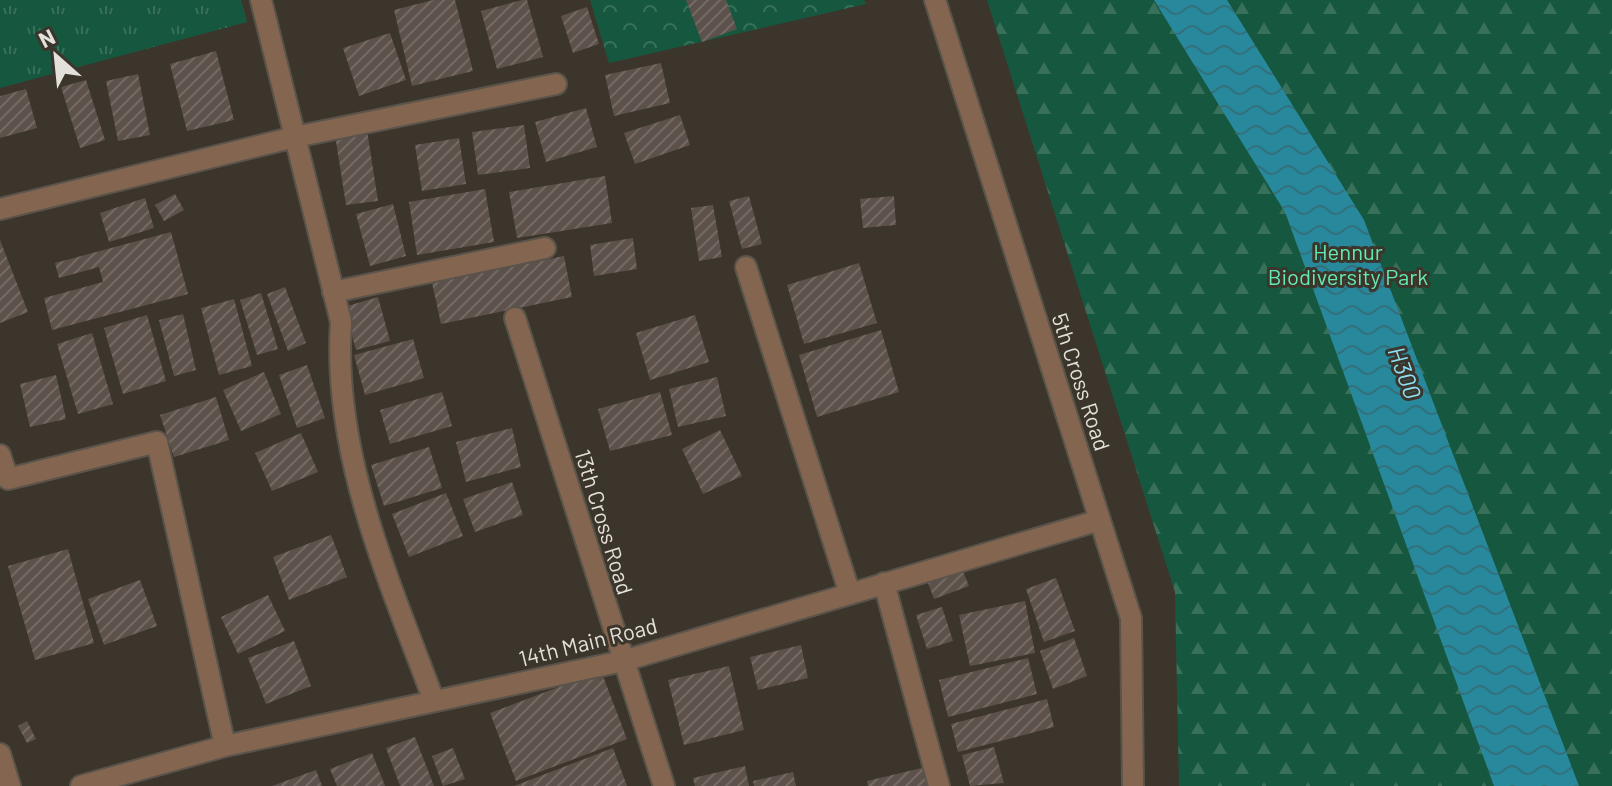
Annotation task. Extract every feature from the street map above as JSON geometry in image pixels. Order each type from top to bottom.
[{"type":"street","points":[[261,0],[341,322],[339,345],[343,402],[353,465],[377,549],[434,701]]},
{"type":"street","name":"5th Cross Road","points":[[935,0],[1131,618],[1133,786]]},
{"type":"street","points":[[0,209],[295,137],[556,84]]},
{"type":"street","points":[[333,292],[545,248]]},
{"type":"street","points":[[746,267],[850,594]]},
{"type":"street","name":"13th Cross Road","points":[[515,318],[664,786]]},
{"type":"street","points":[[0,455],[8,479],[157,442],[225,746]]},
{"type":"street","name":"14th Main Road","points":[[81,786],[225,746],[623,661],[1100,520]]},
{"type":"street","points":[[884,583],[939,786]]},
{"type":"street","points":[[0,754],[10,786]]},
{"type":"green space","points":[[0,0],[241,0],[247,22],[0,88]]},
{"type":"green space","points":[[590,0],[864,0],[866,4],[609,63]]},
{"type":"green space","name":"Hennur Biodiversity Park","points":[[987,0],[1612,0],[1612,786],[1179,786],[1175,592]]},
{"type":"water","name":"H300","points":[[1154,0],[1227,0],[1364,220],[1579,786],[1494,786],[1285,212]]},
{"type":"building","points":[[433,0],[455,0],[473,71],[412,86],[394,10]]},
{"type":"building","points":[[527,0],[543,57],[497,69],[481,11]]},
{"type":"building","points":[[686,0],[726,0],[737,29],[702,42]]},
{"type":"building","points":[[587,7],[599,44],[573,53],[561,16]]},
{"type":"building","points":[[390,33],[406,80],[359,96],[343,48]]},
{"type":"building","points":[[216,51],[234,120],[187,131],[170,64]]},
{"type":"building","points":[[661,63],[670,103],[614,116],[605,75]]},
{"type":"building","points":[[138,74],[150,135],[118,141],[106,81]]},
{"type":"building","points":[[86,80],[105,140],[80,148],[61,87]]},
{"type":"building","points":[[26,89],[37,128],[0,138],[0,96]]},
{"type":"building","points":[[586,108],[597,147],[546,162],[535,122]]},
{"type":"building","points":[[680,115],[690,145],[635,164],[624,133]]},
{"type":"building","points":[[524,125],[530,168],[478,175],[472,132]]},
{"type":"building","points":[[367,130],[378,201],[346,205],[335,135]]},
{"type":"building","points":[[459,138],[466,184],[422,191],[415,145]]},
{"type":"building","points":[[605,176],[612,223],[517,238],[509,192]]},
{"type":"building","points":[[485,189],[494,242],[417,255],[409,202]]},
{"type":"building","points":[[175,194],[184,210],[164,221],[155,205]]},
{"type":"building","points":[[749,196],[762,244],[742,249],[729,201]]},
{"type":"building","points":[[894,196],[896,225],[863,228],[860,199]]},
{"type":"building","points":[[145,198],[154,228],[109,242],[100,213]]},
{"type":"building","points":[[393,204],[406,256],[370,266],[356,214]]},
{"type":"building","points":[[713,205],[722,257],[699,261],[691,208]]},
{"type":"building","points":[[171,232],[188,294],[52,330],[44,298],[103,282],[99,267],[59,278],[55,263]]},
{"type":"building","points":[[633,238],[637,269],[594,276],[590,245]]},
{"type":"building","points":[[0,240],[28,312],[0,323]]},
{"type":"building","points":[[564,256],[572,297],[441,324],[432,283]]},
{"type":"building","points":[[859,263],[877,323],[804,344],[787,285]]},
{"type":"building","points":[[285,287],[306,343],[288,351],[267,294]]},
{"type":"building","points":[[261,293],[278,349],[257,355],[240,300]]},
{"type":"building","points":[[378,297],[390,341],[356,350],[344,307]]},
{"type":"building","points":[[234,299],[252,366],[219,375],[201,308]]},
{"type":"building","points":[[183,314],[196,370],[174,376],[159,320]]},
{"type":"building","points":[[147,315],[166,381],[123,394],[104,328]]},
{"type":"building","points":[[695,315],[709,362],[650,380],[636,333]]},
{"type":"building","points":[[881,330],[899,392],[817,417],[799,355]]},
{"type":"building","points":[[92,333],[113,404],[78,414],[57,344]]},
{"type":"building","points":[[413,339],[424,378],[365,395],[354,355]]},
{"type":"building","points":[[307,365],[325,418],[297,428],[279,375]]},
{"type":"building","points":[[264,372],[281,414],[241,431],[223,390]]},
{"type":"building","points":[[56,375],[66,419],[30,427],[20,384]]},
{"type":"building","points":[[717,377],[726,416],[678,427],[669,389]]},
{"type":"building","points":[[442,392],[452,426],[390,444],[380,410]]},
{"type":"building","points":[[660,392],[672,435],[610,451],[598,409]]},
{"type":"building","points":[[216,397],[229,440],[174,457],[160,415]]},
{"type":"building","points":[[512,428],[521,467],[466,482],[456,442]]},
{"type":"building","points":[[720,430],[742,476],[703,494],[682,449]]},
{"type":"building","points":[[301,433],[318,472],[272,491],[255,453]]},
{"type":"building","points":[[429,447],[442,488],[384,506],[371,465]]},
{"type":"building","points":[[512,482],[523,515],[475,532],[463,499]]},
{"type":"building","points":[[446,493],[463,536],[409,557],[392,514]]},
{"type":"building","points":[[331,535],[347,577],[289,600],[273,557]]},
{"type":"building","points":[[68,549],[94,643],[35,660],[8,566]]},
{"type":"building","points":[[963,571],[969,586],[934,599],[928,583]]},
{"type":"building","points":[[1056,578],[1075,631],[1044,642],[1026,589]]},
{"type":"building","points":[[140,580],[157,626],[104,645],[88,599]]},
{"type":"building","points":[[268,595],[285,631],[238,654],[221,617]]},
{"type":"building","points":[[1025,601],[1035,653],[970,666],[959,615]]},
{"type":"building","points":[[942,607],[953,641],[927,649],[916,615]]},
{"type":"building","points":[[1074,638],[1087,676],[1053,689],[1040,651]]},
{"type":"building","points":[[294,641],[311,686],[266,704],[248,658]]},
{"type":"building","points":[[801,645],[808,678],[758,690],[750,657]]},
{"type":"building","points":[[1028,658],[1037,694],[948,717],[939,680]]},
{"type":"building","points":[[729,666],[744,730],[684,745],[668,680]]},
{"type":"building","points":[[601,671],[627,739],[516,781],[490,713]]},
{"type":"building","points":[[1047,699],[1054,727],[958,752],[951,724]]},
{"type":"building","points":[[27,721],[36,739],[27,743],[18,726]]},
{"type":"building","points":[[415,737],[434,786],[400,786],[386,748]]},
{"type":"building","points":[[994,747],[1004,783],[970,786],[962,755]]},
{"type":"building","points":[[453,748],[465,779],[443,786],[432,756]]},
{"type":"building","points":[[613,748],[627,786],[514,786]]},
{"type":"building","points":[[372,753],[385,786],[337,786],[330,769]]},
{"type":"building","points":[[745,766],[749,786],[695,786],[693,778]]},
{"type":"building","points":[[930,766],[935,786],[868,786],[867,781]]},
{"type":"building","points":[[316,770],[322,786],[272,786]]},
{"type":"building","points":[[793,772],[796,786],[754,786],[753,781]]}]
